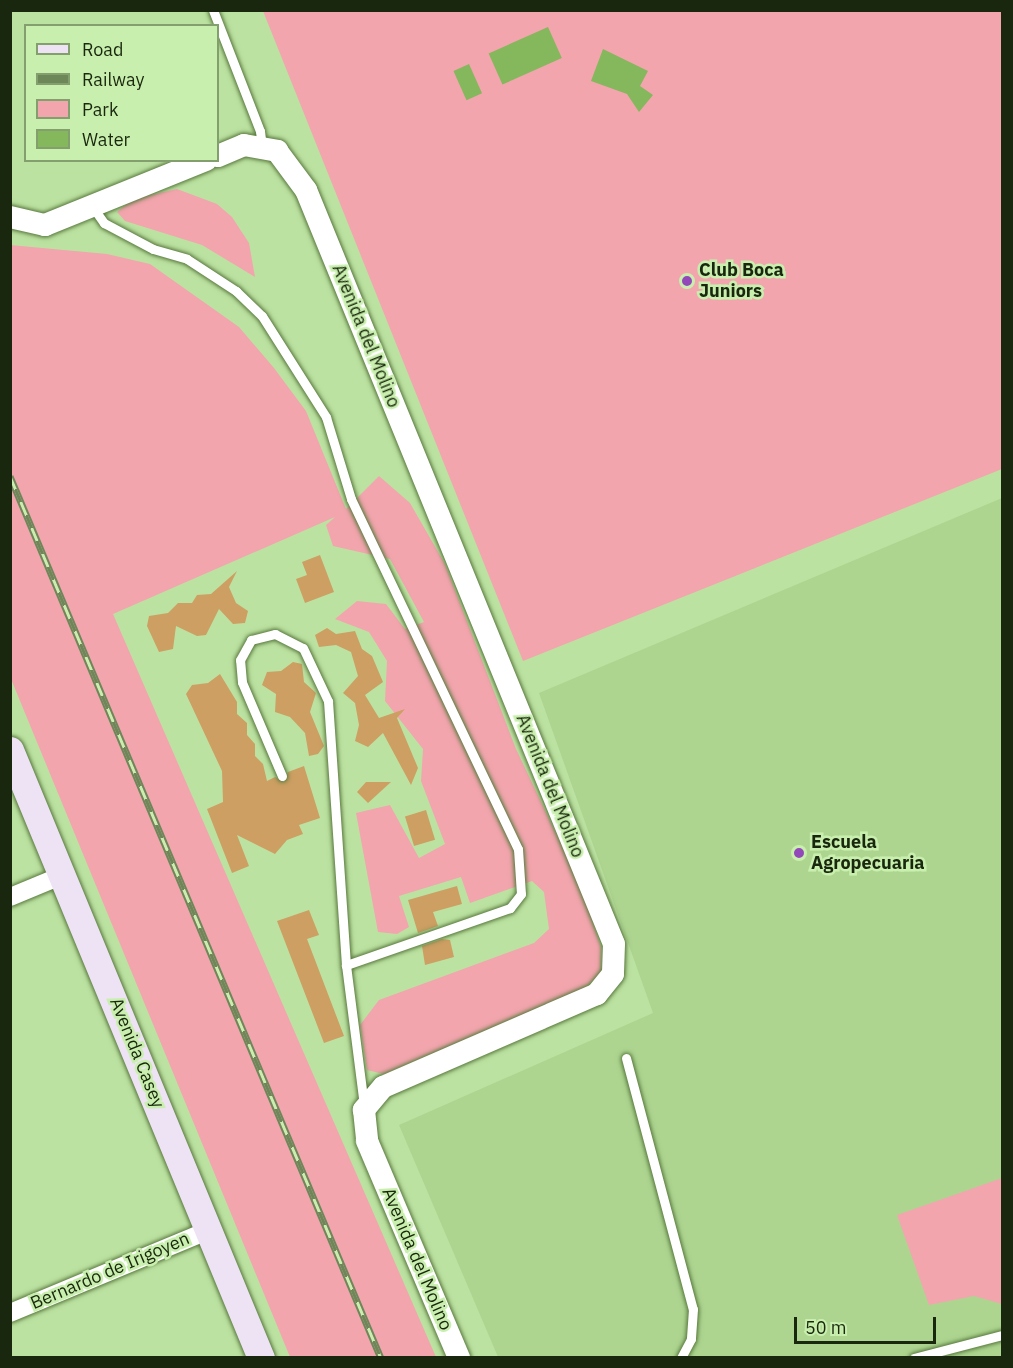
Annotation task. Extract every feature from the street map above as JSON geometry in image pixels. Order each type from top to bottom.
[{"type":"main road","name":"Avenida Casey","points":[[10,750],[261,1358]]},
{"type":"street","points":[[219,156],[244,145],[262,148]]},
{"type":"street","name":"Avenida del Molino","points":[[262,148],[277,151],[306,190],[614,944],[613,974],[597,994],[383,1087],[364,1110],[367,1142],[459,1358]]},
{"type":"street","points":[[10,217],[45,225],[201,162]]},
{"type":"street","points":[[10,897],[63,875]]},
{"type":"street","name":"Bernardo de Irigoyen","points":[[10,1313],[209,1230]]},
{"type":"lane","points":[[213,10],[219,24]]},
{"type":"lane","points":[[219,25],[261,131],[262,148]]},
{"type":"lane","points":[[92,206],[104,223],[153,249],[188,259],[236,291],[262,316],[326,417],[351,499],[518,849],[521,894],[510,908],[346,965]]},
{"type":"lane","points":[[282,776],[242,682],[240,660],[250,640],[275,634],[303,648],[328,701],[346,965],[364,1110]]},
{"type":"lane","points":[[626,1058],[693,1309],[691,1339],[681,1358]]},
{"type":"lane","points":[[914,1358],[1002,1335]]},
{"type":"shaded area","name":"Escuela Agropecuaria","points":[[1002,498],[1002,1357],[498,1357],[399,1125],[653,1013],[539,693]]},
{"type":"green space","name":"Club Boca Juniors","points":[[263,11],[1002,11],[1002,469],[523,661]]},
{"type":"green space","points":[[177,189],[217,204],[232,217],[249,243],[255,277],[202,245],[125,221],[117,212],[133,199]]},
{"type":"green space","points":[[10,245],[107,254],[150,264],[239,327],[274,368],[306,411],[346,509],[379,476],[410,503],[445,564],[516,749],[581,886],[601,947],[601,972],[585,988],[384,1074],[367,1070],[360,1025],[379,1000],[534,943],[549,929],[544,892],[532,881],[470,903],[461,877],[399,896],[409,927],[397,934],[378,932],[356,813],[390,805],[419,858],[445,844],[421,781],[423,749],[385,701],[387,661],[369,632],[335,619],[357,601],[386,604],[405,629],[424,622],[390,559],[333,546],[326,525],[335,517],[113,614],[436,1357],[290,1357],[11,679]]},
{"type":"green space","points":[[1002,1178],[1002,1304],[974,1296],[929,1305],[897,1215]]},
{"type":"water","points":[[548,27],[562,58],[502,84],[489,53]]},
{"type":"water","points":[[603,49],[648,71],[640,86],[653,95],[639,112],[627,94],[591,81]]},
{"type":"water","points":[[469,64],[482,93],[466,100],[453,71]]},
{"type":"building","points":[[320,555],[334,592],[305,603],[296,579],[307,575],[302,562]]},
{"type":"building","points":[[237,571],[229,587],[236,603],[248,611],[245,623],[233,624],[219,609],[206,635],[197,636],[176,626],[173,649],[159,652],[147,626],[149,616],[168,613],[178,603],[192,603],[197,595],[211,594]]},
{"type":"building","points":[[327,628],[336,634],[355,631],[362,649],[372,656],[383,682],[365,695],[379,718],[405,709],[397,718],[418,768],[411,785],[383,733],[368,747],[355,741],[359,725],[355,703],[343,693],[358,676],[351,652],[336,645],[319,647],[315,635]]},
{"type":"building","points":[[293,662],[302,664],[304,682],[316,693],[310,712],[324,746],[318,754],[309,756],[305,733],[290,717],[275,712],[276,694],[262,685],[267,672],[281,671]]},
{"type":"building","points":[[220,674],[237,702],[237,714],[247,723],[247,735],[255,744],[255,756],[263,764],[267,781],[275,777],[284,782],[288,772],[304,766],[320,818],[299,825],[303,834],[287,840],[275,854],[237,835],[249,866],[232,873],[207,809],[223,802],[222,771],[186,694],[192,685],[208,683]]},
{"type":"building","points":[[366,782],[391,782],[368,803],[357,792]]},
{"type":"building","points":[[426,810],[435,840],[414,846],[405,816]]},
{"type":"building","points":[[457,886],[462,904],[433,912],[438,926],[418,933],[408,900]]},
{"type":"building","points":[[309,910],[319,935],[307,939],[344,1036],[324,1043],[277,921]]},
{"type":"building","points":[[442,939],[450,940],[454,957],[425,965],[422,946]]},
{"type":"railway","points":[[10,476],[381,1358]]},
{"type":"place","name":"Club Boca Juniors","points":[[687,281]]},
{"type":"place","name":"Escuela Agropecuaria","points":[[799,853]]}]
